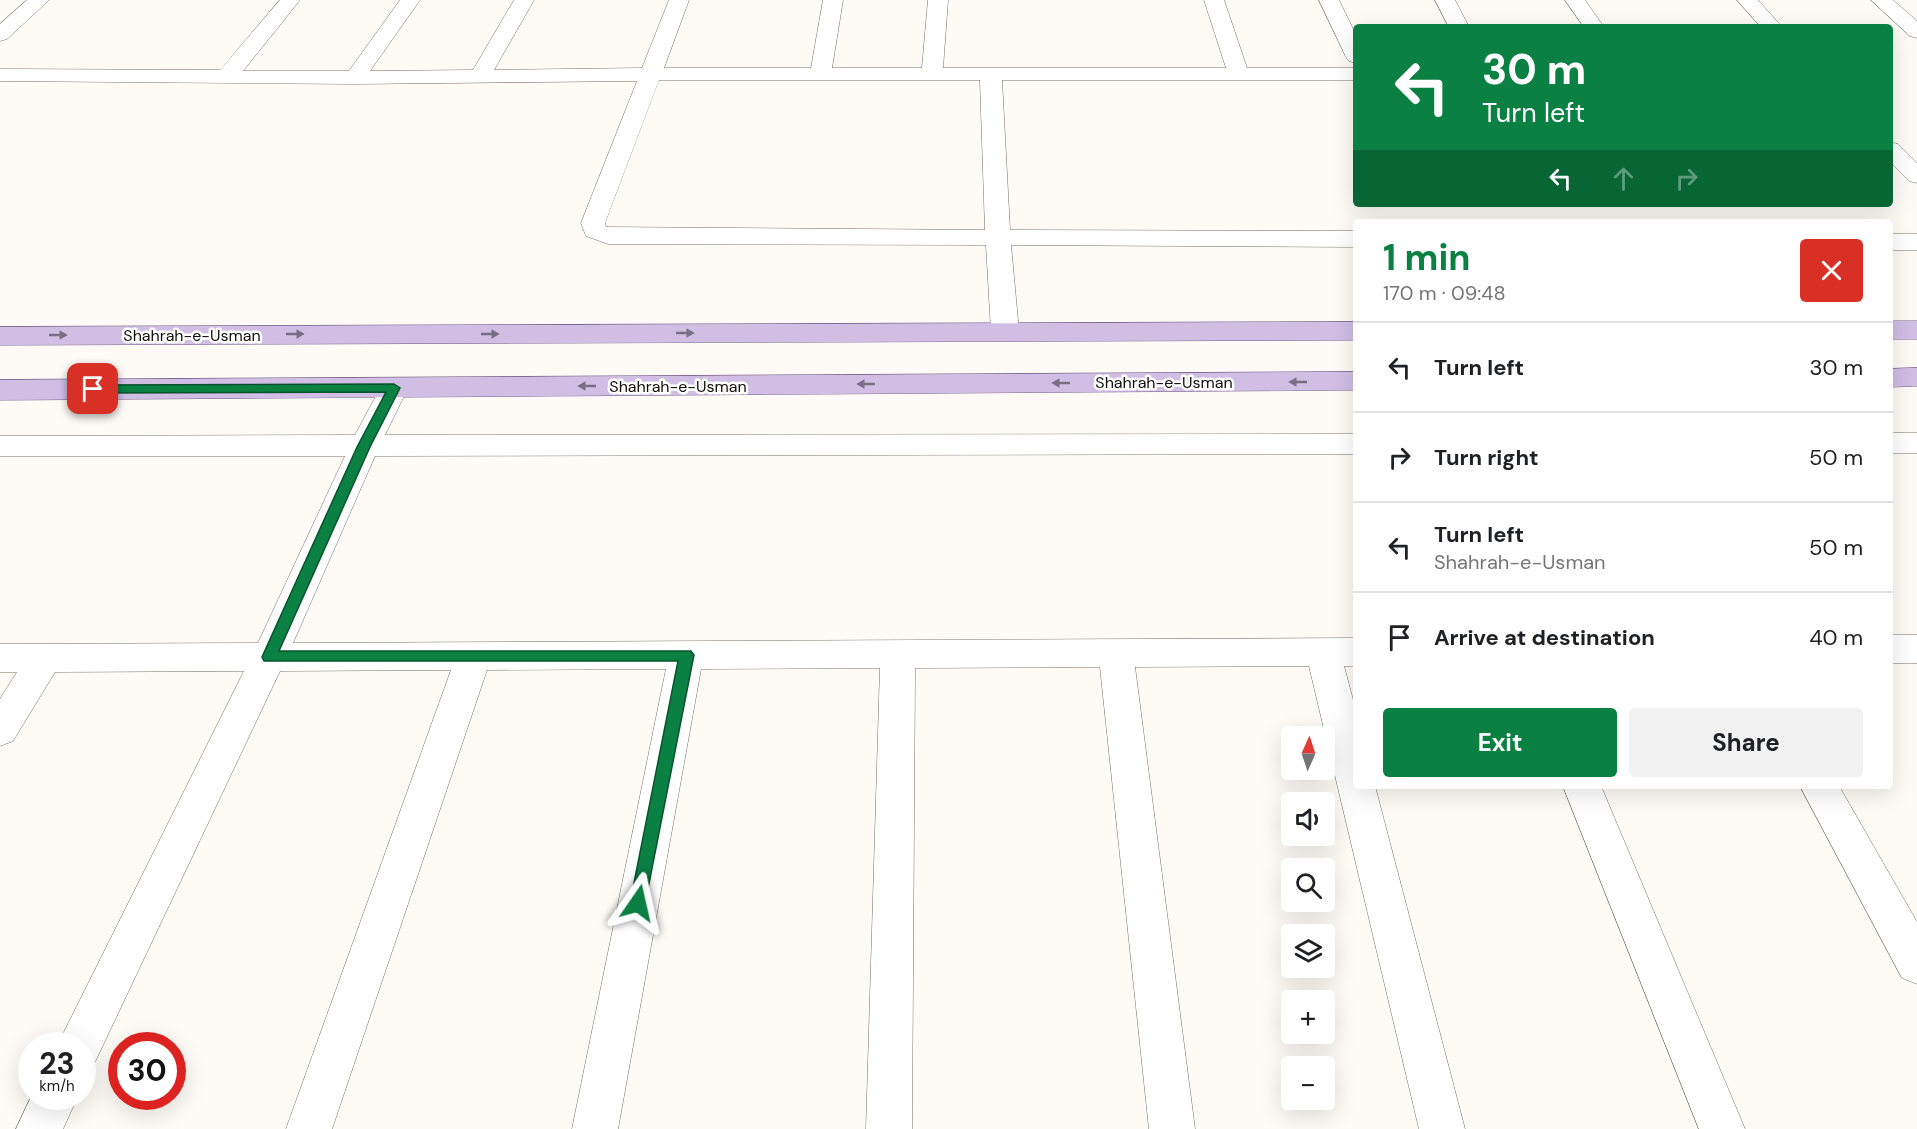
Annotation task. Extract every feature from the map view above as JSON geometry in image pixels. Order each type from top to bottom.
[{"type":"main road","points":[[1893,330],[1917,330]]},
{"type":"main road","name":"Shahrah-e-Usman","points":[[0,336],[1353,331]]},
{"type":"main road","points":[[1893,378],[1917,377]]},
{"type":"main road","name":"Shahrah-e-Usman","points":[[0,390],[1353,381]]},
{"type":"street","points":[[0,35],[39,0]]},
{"type":"street","points":[[228,75],[290,0]]},
{"type":"street","points":[[355,78],[410,0]]},
{"type":"street","points":[[480,76],[524,0]]},
{"type":"street","points":[[679,0],[593,223],[595,231],[600,234],[608,236],[1353,239]]},
{"type":"street","points":[[820,74],[833,0]]},
{"type":"street","points":[[932,74],[938,0]]},
{"type":"street","points":[[1214,0],[1238,73]]},
{"type":"street","points":[[1329,0],[1353,51]]},
{"type":"street","points":[[1445,0],[1457,24]]},
{"type":"street","points":[[1575,0],[1592,24]]},
{"type":"street","points":[[1747,0],[1769,24]]},
{"type":"street","points":[[1881,0],[1917,32]]},
{"type":"street","points":[[0,75],[228,75],[355,78],[651,74],[1353,74]]},
{"type":"street","points":[[991,74],[998,237],[1005,332]]},
{"type":"street","points":[[1893,151],[1917,176]]},
{"type":"street","points":[[1893,242],[1917,242]]},
{"type":"street","points":[[87,1032],[269,657],[364,447],[394,388]]},
{"type":"street","points":[[1893,443],[1917,443]]},
{"type":"street","points":[[0,446],[1353,444]]},
{"type":"street","points":[[1893,649],[1917,649]]},
{"type":"street","points":[[0,658],[1339,652],[1353,762]]},
{"type":"street","points":[[1116,653],[1172,1129]]},
{"type":"street","points":[[890,1129],[898,654]]},
{"type":"street","points":[[595,1129],[686,655]]},
{"type":"street","points":[[309,1129],[474,656]]},
{"type":"street","points":[[0,730],[45,658]]},
{"type":"street","points":[[1357,789],[1442,1129]]},
{"type":"street","points":[[1583,789],[1722,1129]]},
{"type":"street","points":[[1821,789],[1917,963]]},
{"type":"street","points":[[39,1129],[48,1110]]},
{"type":"route","points":[[93,389],[394,388],[364,447],[269,657],[686,655],[638,903]]}]
